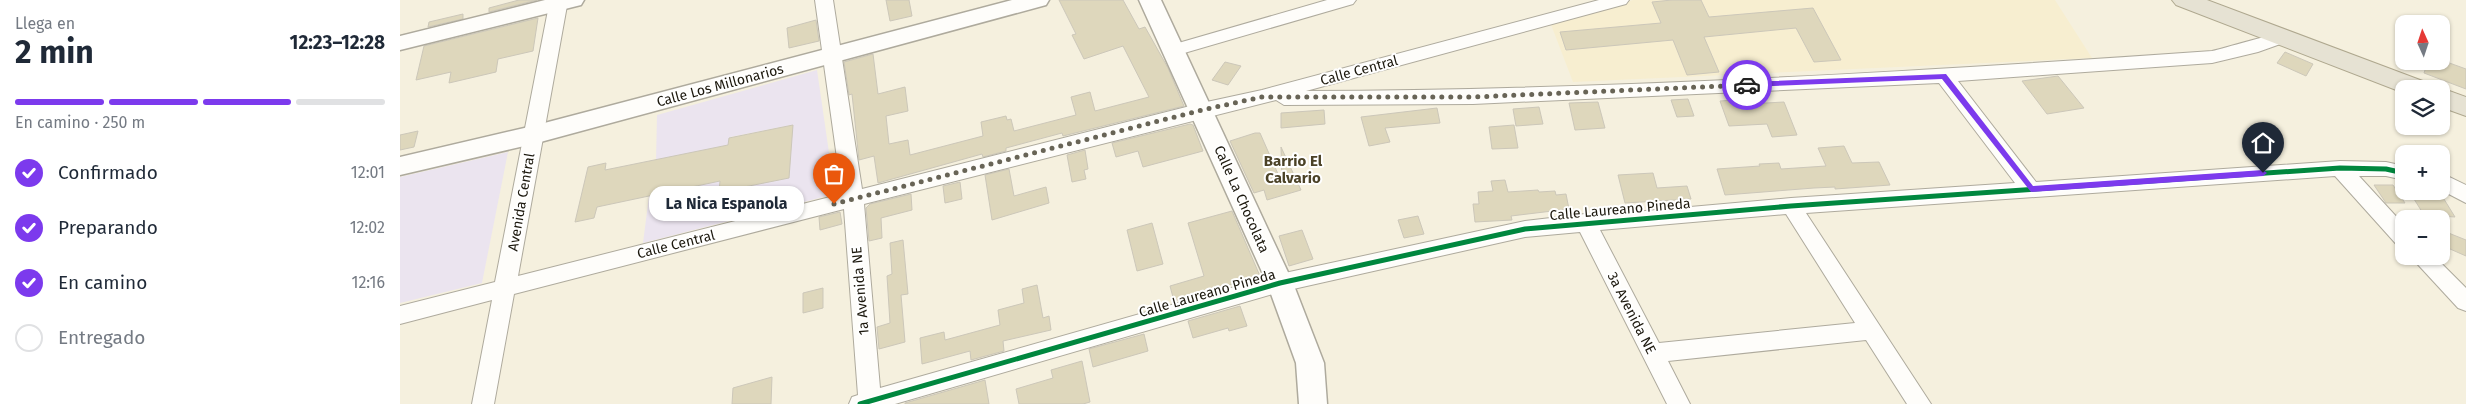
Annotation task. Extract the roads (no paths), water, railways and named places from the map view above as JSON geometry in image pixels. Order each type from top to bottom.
[{"type":"highway","points":[[2184,0],[2395,80]]},
{"type":"highway","points":[[2450,101],[2466,107]]},
{"type":"street","name":"1a Avenida NE","points":[[824,0],[853,198],[866,403]]},
{"type":"street","name":"Calle Los Millonarios","points":[[832,50],[1001,0]]},
{"type":"street","name":"Calle Los Millonarios","points":[[400,166],[832,50],[1038,0]]},
{"type":"street","name":"Calle La Chocolata","points":[[1150,0],[1280,283],[1310,363],[1313,404]]},
{"type":"street","points":[[1174,50],[1347,0]]},
{"type":"street","name":"Calle Central","points":[[400,315],[853,198],[1202,110],[1262,97],[1620,0]]},
{"type":"street","points":[[400,43],[564,1]]},
{"type":"street","name":"Avenida Central","points":[[483,404],[534,130],[564,1]]},
{"type":"street","points":[[1262,97],[1473,97],[1944,76],[2212,57],[2252,48],[2280,38]]},
{"type":"street","points":[[1944,76],[2031,189]]},
{"type":"street","name":"Calle Los Millonarios","points":[[400,162],[534,130]]},
{"type":"street","points":[[2340,168],[2395,230]]},
{"type":"street","name":"Calle Laureano Pineda","points":[[866,403],[1280,283],[1525,229],[1585,222],[1791,206],[2340,168],[2386,169],[2395,171]]},
{"type":"street","points":[[2450,185],[2466,195]]},
{"type":"street","points":[[1791,206],[1920,404]]},
{"type":"street","name":"3a Avenida NE","points":[[1585,222],[1679,404]]},
{"type":"street","points":[[2429,265],[2466,302]]},
{"type":"street","points":[[1652,353],[1872,330]]},
{"type":"place","name":"La Nica Espanola","points":[[834,204]]},
{"type":"district","name":"Barrio El Calvario","points":[[1293,170]]}]
